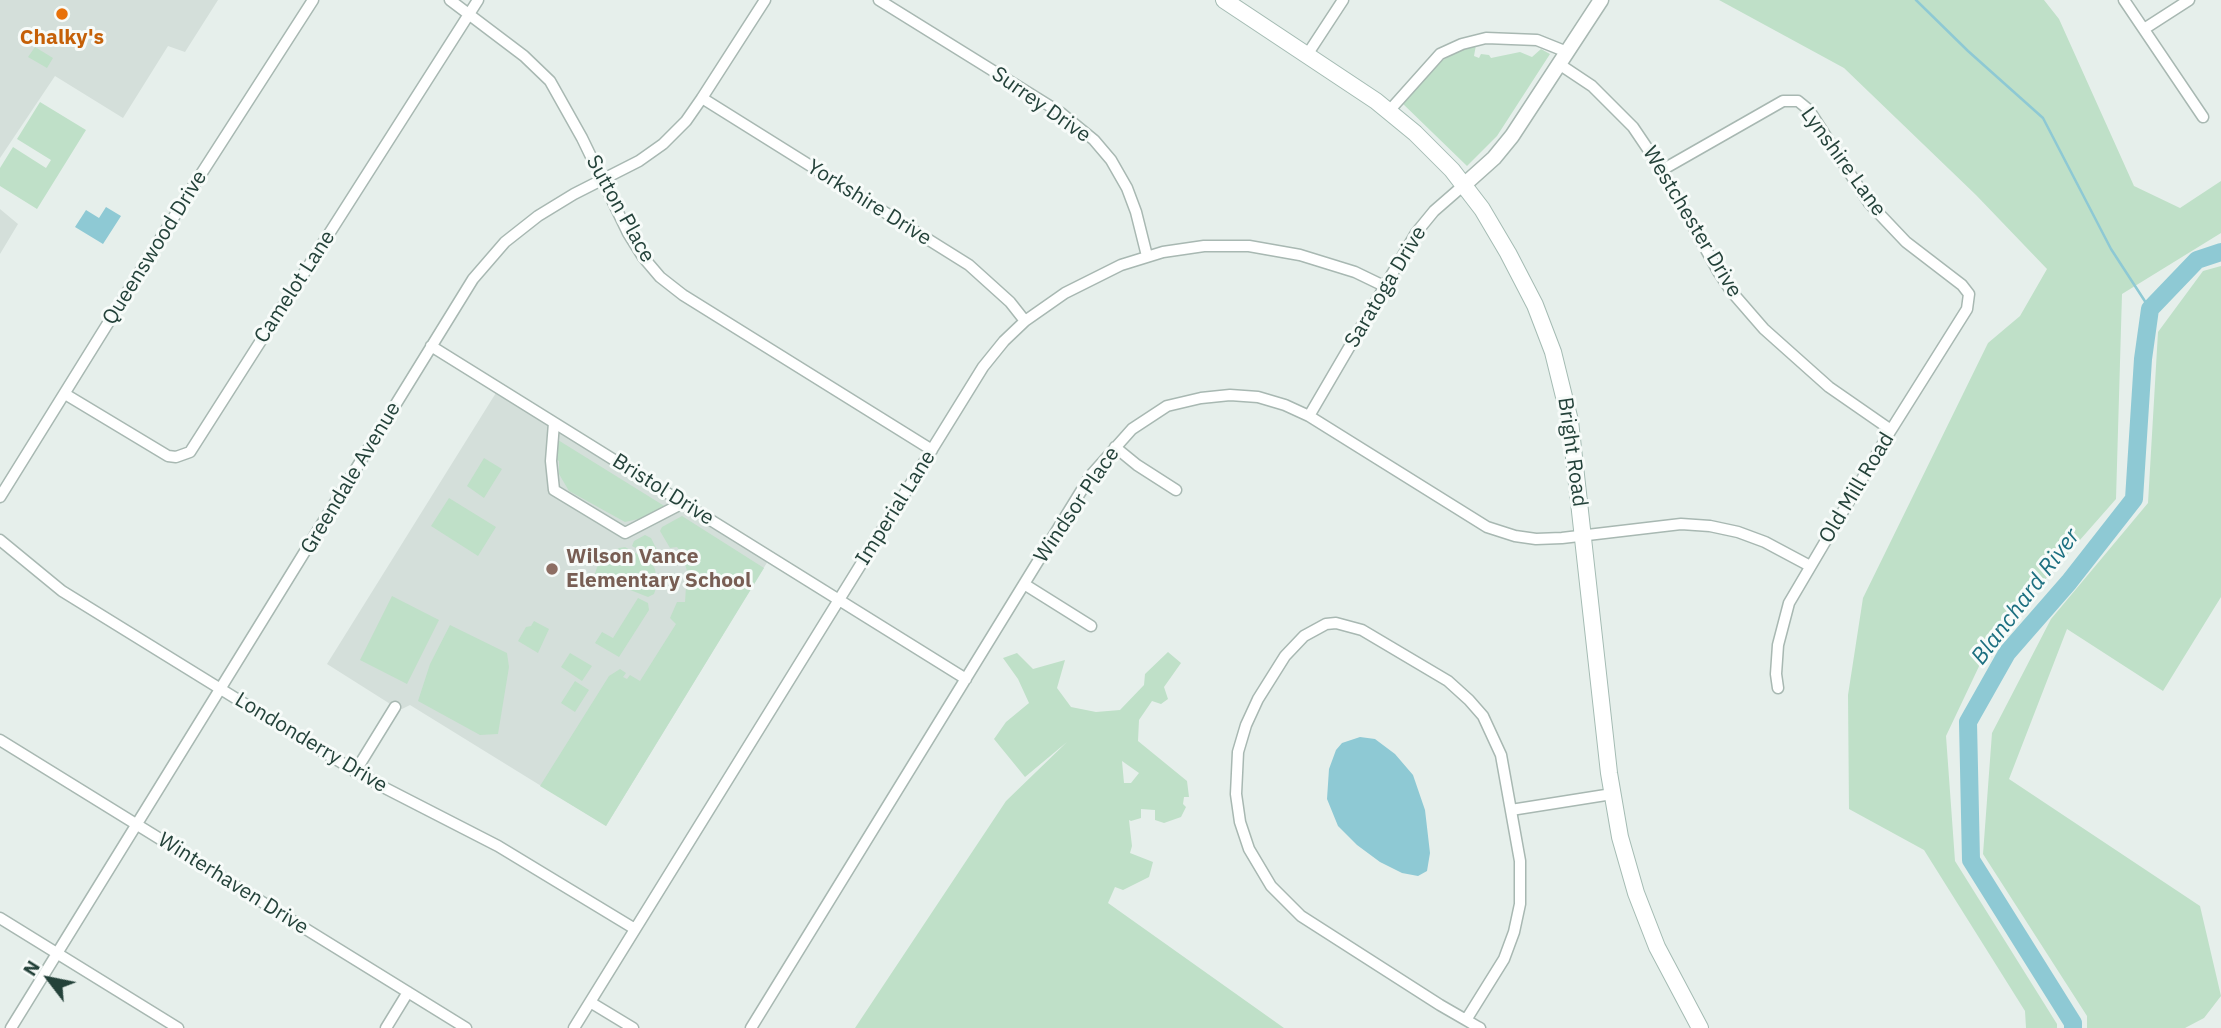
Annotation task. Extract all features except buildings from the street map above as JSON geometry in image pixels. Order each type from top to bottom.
[{"type":"main road","name":"Bright Road","points":[[1224,0],[1389,111],[1415,133],[1465,184],[1522,279],[1553,352],[1570,421],[1612,794],[1628,865],[1646,920],[1670,973],[1700,1028]]},
{"type":"street","name":"Queenswood Drive","points":[[0,498],[187,195],[313,0]]},
{"type":"street","name":"Sutton Place","points":[[450,0],[524,56],[550,81],[628,233],[660,278],[932,450]]},
{"type":"street","name":"Camelot Lane","points":[[65,394],[168,456],[176,457],[190,452],[478,0]]},
{"type":"street","name":"Greendale Avenue","points":[[11,1028],[473,279],[505,242],[556,204],[657,149],[686,121],[765,0]]},
{"type":"street","name":"Surrey Drive","points":[[879,0],[1061,113],[1094,140],[1111,160],[1127,188],[1147,256]]},
{"type":"street","points":[[1307,55],[1343,0]]},
{"type":"street","name":"Saratoga Drive","points":[[1309,416],[1424,221],[1503,148],[1601,0]]},
{"type":"street","points":[[2124,0],[2203,117]]},
{"type":"street","points":[[2144,30],[2189,0]]},
{"type":"street","name":"Westchester Drive","points":[[1389,111],[1440,54],[1462,44],[1486,38],[1537,40],[1563,58],[1623,116],[1662,170],[1707,253],[1740,302],[1806,369],[1891,430]]},
{"type":"street","name":"Yorkshire Drive","points":[[702,98],[969,265],[997,289],[1025,321]]},
{"type":"street","name":"Lynshire Lane","points":[[1662,170],[1783,101],[1798,101],[1809,110],[1869,203],[1906,242],[1962,285],[1969,298]]},
{"type":"street","name":"Imperial Lane","points":[[574,1028],[983,367],[1025,321],[1082,283],[1121,265],[1147,256],[1204,247],[1261,248],[1300,255],[1335,265],[1384,286]]},
{"type":"street","name":"Old Mill Road","points":[[1778,688],[1776,660],[1780,631],[1789,603],[1891,430],[1967,309],[1969,298]]},
{"type":"street","name":"Bristol Drive","points":[[431,346],[966,679]]},
{"type":"street","name":"Windsor Place","points":[[751,1028],[1091,475],[1132,429],[1155,412],[1201,397],[1230,395],[1258,397],[1285,405],[1309,416],[1487,527],[1523,538],[1562,538],[1681,524],[1710,526],[1765,542],[1810,566]]},
{"type":"street","points":[[554,423],[551,461],[554,490],[625,533],[683,503]]},
{"type":"street","points":[[1115,447],[1176,491]]},
{"type":"street","name":"Londonderry Drive","points":[[0,540],[56,587],[221,690],[355,772],[498,846],[635,929]]},
{"type":"street","points":[[1024,584],[1091,626]]},
{"type":"street","points":[[1466,1020],[1504,958],[1518,918],[1521,876],[1503,762],[1496,741],[1483,716],[1447,681],[1362,630],[1336,623],[1315,628],[1285,656],[1252,711],[1238,752],[1236,794],[1240,822],[1255,862],[1280,897],[1312,924],[1466,1020],[1480,1028]]},
{"type":"street","points":[[355,772],[395,707]]},
{"type":"street","name":"Winterhaven Drive","points":[[0,740],[466,1028]]},
{"type":"street","points":[[1511,810],[1612,794]]},
{"type":"street","points":[[0,918],[178,1028]]},
{"type":"street","points":[[386,1028],[408,992]]},
{"type":"street","points":[[590,1002],[633,1028]]},
{"type":"shaded area","points":[[0,0],[218,0],[185,52],[168,46],[123,118],[55,76],[0,158]]},
{"type":"shaded area","points":[[0,209],[18,224],[0,254]]},
{"type":"shaded area","points":[[499,388],[771,556],[606,826],[410,705],[402,709],[395,707],[327,664]]},
{"type":"green space","points":[[1719,0],[2044,0],[2059,19],[2134,186],[2180,208],[2221,181],[2221,233],[2122,294],[2116,499],[1991,641],[1946,736],[1955,861],[2057,1028],[2026,1028],[2025,1011],[1924,850],[1849,809],[1848,695],[1863,598],[1988,343],[2020,316],[2047,269],[1976,195],[1844,68]]},
{"type":"green space","points":[[1476,45],[1474,56],[1479,58],[1481,54],[1491,58],[1520,52],[1532,57],[1541,49],[1550,54],[1497,136],[1467,166],[1400,101],[1441,61]]},
{"type":"green space","points":[[35,47],[53,58],[47,68],[28,57]]},
{"type":"green space","points":[[40,102],[86,130],[37,209],[0,186],[0,168],[13,147],[46,168],[51,160],[17,139]]},
{"type":"green space","points":[[2221,266],[2221,597],[2163,691],[2067,629],[2009,779],[2200,906],[2221,996],[2204,1018],[2185,1028],[2087,1028],[2087,1016],[1983,854],[1992,733],[2051,619],[2148,503],[2158,332],[2203,271]]},
{"type":"green space","points":[[558,440],[666,507],[643,518],[625,522],[569,491],[559,474],[559,461],[556,459]]},
{"type":"green space","points":[[484,458],[502,469],[484,498],[467,486]]},
{"type":"green space","points":[[449,498],[496,527],[478,556],[431,526]]},
{"type":"green space","points":[[682,516],[764,568],[606,826],[540,786],[609,676],[620,669],[626,673],[623,677],[627,679],[630,675],[640,681],[676,624],[670,618],[677,602],[685,602],[687,571],[682,554],[677,547],[670,548],[660,531],[662,527]]},
{"type":"green space","points":[[645,535],[651,538],[659,554],[654,558],[632,546],[634,541]]},
{"type":"green space","points":[[625,547],[651,562],[655,569],[657,585],[654,594],[648,597],[595,574],[597,567],[608,556]]},
{"type":"green space","points":[[392,596],[439,620],[407,684],[360,660]]},
{"type":"green space","points":[[638,598],[648,603],[649,610],[619,657],[595,643],[602,632],[613,638]]},
{"type":"green space","points":[[534,621],[549,629],[538,653],[518,641],[526,627],[531,626]]},
{"type":"green space","points":[[450,625],[507,653],[509,667],[498,734],[480,735],[418,701],[430,664]]},
{"type":"green space","points":[[1168,652],[1181,663],[1164,687],[1168,699],[1161,704],[1152,701],[1139,720],[1138,741],[1187,781],[1189,797],[1184,797],[1183,804],[1186,807],[1181,817],[1164,823],[1155,820],[1155,810],[1141,809],[1141,818],[1129,820],[1132,846],[1130,853],[1153,862],[1149,877],[1123,890],[1115,887],[1108,903],[1284,1028],[855,1028],[1006,801],[1067,742],[1025,777],[994,739],[1006,722],[1029,703],[1018,679],[1003,658],[1017,653],[1033,669],[1065,660],[1057,688],[1071,707],[1096,712],[1120,710],[1144,685],[1145,674]],"holes":[[[1122,761],[1139,773],[1131,783],[1124,783]]]},
{"type":"green space","points":[[570,653],[592,666],[582,681],[561,667]]},
{"type":"green space","points":[[575,681],[589,690],[575,712],[561,703]]},
{"type":"water","points":[[106,207],[121,216],[103,244],[75,227],[86,210],[99,218]]},
{"type":"water","points":[[1360,737],[1375,739],[1395,754],[1413,775],[1425,810],[1430,853],[1427,871],[1418,876],[1402,873],[1380,862],[1338,826],[1327,799],[1329,769],[1336,750],[1342,743]]},
{"type":"waterway","points":[[1916,0],[2043,118],[2111,249],[2150,309]]},
{"type":"waterway","name":"Blanchard River","points":[[2073,1028],[2073,1023],[1971,860],[1968,722],[2007,653],[2069,582],[2134,499],[2143,359],[2150,309],[2197,260],[2221,252]]},
{"type":"place","name":"Chalky's","points":[[62,14]]},
{"type":"place","name":"Wilson Vance Elementary School","points":[[552,569]]}]
